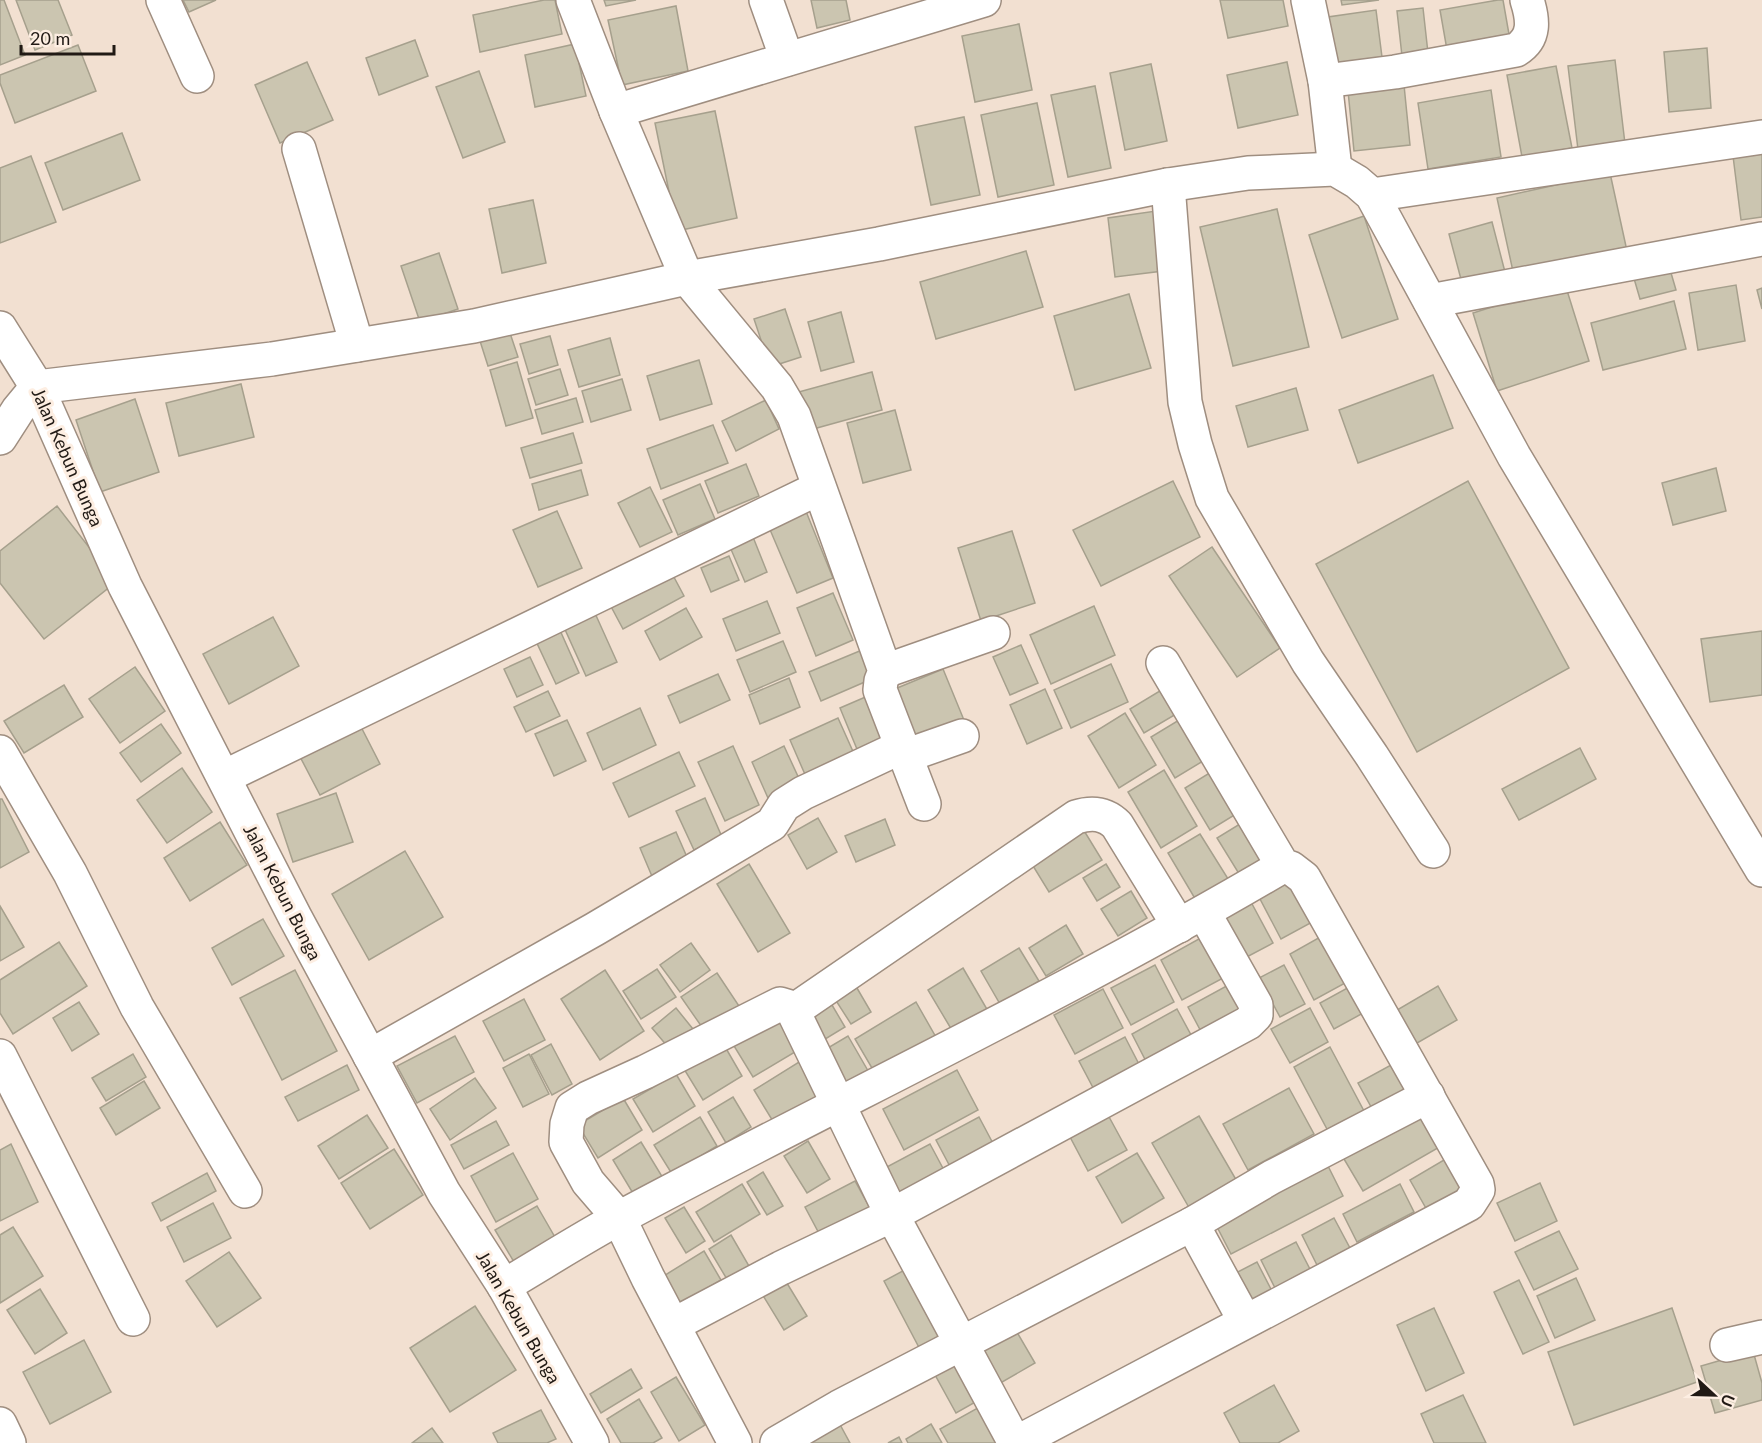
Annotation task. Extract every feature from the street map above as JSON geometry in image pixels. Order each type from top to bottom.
[{"type":"street","points":[[163,0],[197,76]]},
{"type":"street","points":[[573,0],[616,111],[687,278],[777,387],[794,416],[885,671],[880,690],[924,804]]},
{"type":"street","points":[[766,0],[787,59]]},
{"type":"street","points":[[616,111],[984,0]]},
{"type":"street","points":[[1308,0],[1325,81],[1335,169]]},
{"type":"street","points":[[1325,81],[1395,72],[1516,50],[1524,46],[1532,30],[1532,19],[1527,0]]},
{"type":"street","points":[[1372,195],[1762,137]]},
{"type":"street","points":[[299,148],[357,345]]},
{"type":"street","points":[[0,438],[18,410],[37,387],[273,359],[474,326],[687,278],[879,244],[1168,185],[1248,173],[1295,169],[1335,169],[1358,182],[1372,195],[1514,456],[1762,870]]},
{"type":"street","points":[[1168,185],[1185,402],[1212,498],[1308,662],[1433,851]]},
{"type":"street","points":[[1430,301],[1762,239]]},
{"type":"street","name":"Jalan Kebun Bunga","points":[[5,346],[37,387],[125,586],[301,927],[444,1193],[504,1286],[589,1442]]},
{"type":"street","points":[[224,777],[819,488]]},
{"type":"street","points":[[885,671],[993,633]]},
{"type":"street","points":[[1163,663],[1283,866]]},
{"type":"street","points":[[370,1056],[595,929],[772,824],[784,805],[803,793],[903,752],[962,736]]},
{"type":"street","points":[[0,752],[70,873],[136,1007],[244,1191]]},
{"type":"street","points":[[673,1325],[781,1268],[892,1215],[1164,1070],[1253,1019],[1257,1009],[1254,1000],[1117,825],[1109,817],[1089,813],[1076,818],[793,1011]]},
{"type":"street","points":[[504,1286],[619,1218],[838,1106],[1192,919],[1283,866],[1291,868],[1304,878],[1477,1184],[1478,1190],[1474,1199],[1015,1443],[892,1215],[838,1106],[790,1006],[780,1004],[572,1108],[567,1124],[566,1142],[588,1182],[619,1218],[735,1443]]},
{"type":"street","points":[[0,1056],[133,1319]]},
{"type":"street","points":[[777,1443],[840,1407],[1192,1224],[1272,1177],[1428,1096]]},
{"type":"street","points":[[1192,1224],[1245,1321]]},
{"type":"street","points":[[1727,1344],[1762,1337]]},
{"type":"street","points":[[0,1424],[9,1443]]},
{"type":"building","points":[[0,0],[4,0],[25,55],[0,65]]},
{"type":"building","points":[[16,0],[58,0],[72,35],[35,50]]},
{"type":"building","points":[[183,0],[216,0],[189,12]]},
{"type":"building","points":[[544,0],[555,0],[562,34],[480,52],[473,15]]},
{"type":"building","points":[[604,0],[636,0],[606,6]]},
{"type":"building","points":[[811,0],[846,0],[850,20],[817,28]]},
{"type":"building","points":[[1220,0],[1283,0],[1288,26],[1228,38]]},
{"type":"building","points":[[1341,0],[1379,0],[1342,5]]},
{"type":"building","points":[[1503,0],[1510,40],[1447,50],[1440,10]]},
{"type":"building","points":[[676,6],[688,71],[622,85],[608,20]]},
{"type":"building","points":[[1423,8],[1428,53],[1402,56],[1397,11]]},
{"type":"building","points":[[1376,10],[1382,57],[1335,64],[1328,17]]},
{"type":"building","points":[[1019,24],[1032,90],[975,102],[962,36]]},
{"type":"building","points":[[415,40],[428,76],[379,95],[366,58]]},
{"type":"building","points":[[575,44],[586,96],[535,107],[525,55]]},
{"type":"building","points":[[78,45],[96,91],[15,123],[0,83],[0,75]]},
{"type":"building","points":[[1707,48],[1711,108],[1669,112],[1664,52]]},
{"type":"building","points":[[1615,60],[1626,152],[1579,158],[1568,66]]},
{"type":"building","points":[[307,62],[333,120],[280,143],[255,85]]},
{"type":"building","points":[[1287,62],[1298,115],[1238,128],[1227,75]]},
{"type":"building","points":[[1151,64],[1167,141],[1125,150],[1110,73]]},
{"type":"building","points":[[1556,66],[1572,148],[1522,157],[1507,75]]},
{"type":"building","points":[[479,71],[505,142],[463,158],[436,87]]},
{"type":"building","points":[[1404,85],[1410,145],[1354,151],[1348,91]]},
{"type":"building","points":[[1095,86],[1111,168],[1068,177],[1051,95]]},
{"type":"building","points":[[1491,90],[1501,157],[1428,169],[1418,103]]},
{"type":"building","points":[[1037,103],[1054,185],[998,197],[981,115]]},
{"type":"building","points":[[715,111],[737,218],[677,231],[655,123]]},
{"type":"building","points":[[964,117],[980,195],[931,205],[915,127]]},
{"type":"building","points":[[122,133],[140,180],[63,210],[45,163]]},
{"type":"building","points":[[1762,152],[1762,217],[1741,220],[1733,156]]},
{"type":"building","points":[[31,156],[56,222],[0,243],[0,168]]},
{"type":"building","points":[[1610,173],[1627,251],[1514,276],[1497,198]]},
{"type":"building","points":[[533,200],[546,263],[502,273],[489,209]]},
{"type":"building","points":[[1277,209],[1309,347],[1233,366],[1200,227]]},
{"type":"building","points":[[1156,211],[1163,271],[1115,277],[1108,218]]},
{"type":"building","points":[[1364,216],[1398,319],[1342,338],[1309,235]]},
{"type":"building","points":[[1492,222],[1505,272],[1462,283],[1449,234]]},
{"type":"building","points":[[1026,251],[1043,307],[936,339],[920,282]]},
{"type":"building","points":[[439,253],[458,309],[420,322],[401,266]]},
{"type":"building","points":[[1669,266],[1676,290],[1640,299],[1633,275]]},
{"type":"building","points":[[1565,284],[1589,361],[1497,391],[1473,313]]},
{"type":"building","points":[[1736,285],[1745,341],[1698,350],[1689,293]]},
{"type":"building","points":[[1762,288],[1762,309],[1757,290]]},
{"type":"building","points":[[1129,294],[1151,368],[1075,390],[1054,316]]},
{"type":"building","points":[[1674,301],[1686,349],[1603,370],[1591,323]]},
{"type":"building","points":[[785,309],[801,357],[770,367],[754,319]]},
{"type":"building","points":[[841,312],[854,362],[821,371],[808,322]]},
{"type":"building","points":[[510,333],[518,357],[488,366],[480,341]]},
{"type":"building","points":[[550,336],[558,365],[529,374],[520,344]]},
{"type":"building","points":[[610,338],[620,375],[579,387],[568,350]]},
{"type":"building","points":[[699,360],[712,404],[660,420],[647,376]]},
{"type":"building","points":[[517,362],[533,418],[506,426],[490,370]]},
{"type":"building","points":[[560,369],[568,395],[536,405],[528,379]]},
{"type":"building","points":[[872,372],[882,410],[806,431],[795,393]]},
{"type":"building","points":[[1433,375],[1453,428],[1358,463],[1339,410]]},
{"type":"building","points":[[622,379],[631,410],[591,422],[582,391]]},
{"type":"building","points":[[241,384],[254,437],[179,456],[166,403]]},
{"type":"building","points":[[1296,388],[1308,430],[1248,447],[1236,406]]},
{"type":"building","points":[[576,398],[583,422],[542,434],[535,410]]},
{"type":"building","points":[[135,399],[159,472],[100,492],[76,420]]},
{"type":"building","points":[[766,400],[779,429],[736,451],[722,421]]},
{"type":"building","points":[[895,410],[911,470],[863,483],[847,423]]},
{"type":"building","points":[[713,425],[728,463],[661,489],[647,449]]},
{"type":"building","points":[[573,433],[582,463],[530,478],[521,448]]},
{"type":"building","points":[[746,464],[759,496],[718,513],[705,481]]},
{"type":"building","points":[[1716,468],[1726,511],[1673,525],[1662,483]]},
{"type":"building","points":[[581,470],[588,495],[539,510],[532,484]]},
{"type":"building","points":[[1173,481],[1200,537],[1101,586],[1073,530]]},
{"type":"building","points":[[1468,481],[1569,668],[1417,752],[1316,564]]},
{"type":"building","points":[[700,484],[715,519],[678,535],[663,500]]},
{"type":"building","points":[[650,487],[672,532],[640,547],[618,503]]},
{"type":"building","points":[[57,506],[116,582],[44,639],[0,583],[0,551]]},
{"type":"building","points":[[805,509],[833,578],[797,593],[768,525]]},
{"type":"building","points":[[557,511],[582,568],[538,587],[513,530]]},
{"type":"building","points":[[1012,531],[1035,603],[981,621],[958,548]]},
{"type":"building","points":[[753,537],[767,572],[745,582],[730,547]]},
{"type":"building","points":[[1212,547],[1280,648],[1237,677],[1169,576]]},
{"type":"building","points":[[729,556],[739,580],[711,592],[701,568]]},
{"type":"building","points":[[668,566],[684,596],[623,629],[607,599]]},
{"type":"building","points":[[833,593],[853,640],[816,656],[797,608]]},
{"type":"building","points":[[767,601],[780,633],[736,651],[723,619]]},
{"type":"building","points":[[1094,606],[1115,655],[1051,684],[1030,635]]},
{"type":"building","points":[[686,608],[702,637],[660,660],[645,631]]},
{"type":"building","points":[[594,611],[617,662],[586,676],[563,625]]},
{"type":"building","points":[[273,617],[299,666],[229,704],[203,654]]},
{"type":"building","points":[[559,628],[579,673],[556,684],[535,639]]},
{"type":"building","points":[[1762,631],[1762,695],[1710,702],[1701,639]]},
{"type":"building","points":[[783,641],[796,672],[750,692],[737,660]]},
{"type":"building","points":[[1021,645],[1038,683],[1010,695],[993,657]]},
{"type":"building","points":[[862,650],[874,678],[821,701],[809,672]]},
{"type":"building","points":[[530,657],[543,685],[517,697],[504,669]]},
{"type":"building","points":[[1111,664],[1128,702],[1071,728],[1054,690]]},
{"type":"building","points":[[135,667],[165,711],[120,743],[89,699]]},
{"type":"building","points":[[943,669],[966,725],[913,747],[890,691]]},
{"type":"building","points":[[718,674],[730,700],[680,723],[668,696]]},
{"type":"building","points":[[789,678],[800,707],[760,724],[749,695]]},
{"type":"building","points":[[64,685],[83,717],[24,753],[4,721]]},
{"type":"building","points":[[1168,686],[1183,710],[1144,733],[1130,709]]},
{"type":"building","points":[[1045,689],[1062,728],[1027,744],[1010,705]]},
{"type":"building","points":[[548,691],[560,716],[526,732],[514,707]]},
{"type":"building","points":[[877,692],[896,738],[859,754],[840,708]]},
{"type":"building","points":[[640,708],[656,745],[603,770],[587,733]]},
{"type":"building","points":[[1125,713],[1156,765],[1119,788],[1088,736]]},
{"type":"building","points":[[1184,717],[1208,758],[1175,778],[1151,737]]},
{"type":"building","points":[[838,718],[855,756],[807,779],[790,740]]},
{"type":"building","points":[[357,719],[380,764],[320,795],[297,751]]},
{"type":"building","points":[[567,720],[586,761],[554,776],[535,734]]},
{"type":"building","points":[[161,724],[181,753],[141,782],[120,753]]},
{"type":"building","points":[[733,746],[759,805],[725,821],[698,762]]},
{"type":"building","points":[[784,746],[801,783],[768,798],[752,762]]},
{"type":"building","points":[[1580,748],[1596,779],[1519,820],[1502,789]]},
{"type":"building","points":[[679,752],[695,786],[629,817],[613,783]]},
{"type":"building","points":[[182,768],[212,812],[167,843],[137,800]]},
{"type":"building","points":[[1216,769],[1241,811],[1210,830],[1185,788]]},
{"type":"building","points":[[1164,770],[1197,826],[1161,848],[1128,792]]},
{"type":"building","points":[[336,793],[353,842],[293,862],[277,814]]},
{"type":"building","points":[[705,798],[722,837],[694,850],[676,811]]},
{"type":"building","points":[[0,799],[29,852],[0,868]]},
{"type":"building","points":[[818,818],[837,852],[807,869],[788,835]]},
{"type":"building","points":[[885,819],[895,845],[856,862],[845,836]]},
{"type":"building","points":[[1248,819],[1271,858],[1241,877],[1217,838]]},
{"type":"building","points":[[220,822],[247,865],[190,901],[164,858]]},
{"type":"building","points":[[1083,829],[1102,860],[1049,892],[1030,861]]},
{"type":"building","points":[[676,832],[690,864],[654,881],[640,848]]},
{"type":"building","points":[[1200,834],[1230,882],[1197,902],[1168,853]]},
{"type":"building","points":[[405,851],[443,917],[369,960],[332,894]]},
{"type":"building","points":[[749,864],[790,933],[758,952],[717,884]]},
{"type":"building","points":[[1106,864],[1120,887],[1097,901],[1083,878]]},
{"type":"building","points":[[1294,878],[1316,920],[1281,939],[1259,897]]},
{"type":"building","points":[[1131,891],[1147,918],[1118,936],[1101,909]]},
{"type":"building","points":[[1251,902],[1273,943],[1243,959],[1222,919]]},
{"type":"building","points":[[0,906],[24,947],[0,961]]},
{"type":"building","points":[[263,919],[284,956],[232,985],[212,948]]},
{"type":"building","points":[[1066,925],[1083,954],[1046,976],[1029,948]]},
{"type":"building","points":[[1206,935],[1227,976],[1182,1000],[1161,960]]},
{"type":"building","points":[[1322,936],[1347,982],[1314,1000],[1290,954]]},
{"type":"building","points":[[59,942],[87,986],[13,1034],[0,1013],[0,980]]},
{"type":"building","points":[[691,943],[710,970],[680,992],[660,965]]},
{"type":"building","points":[[1019,948],[1039,981],[1000,1004],[981,971]]},
{"type":"building","points":[[1155,965],[1174,1002],[1131,1025],[1111,988]]},
{"type":"building","points":[[1284,965],[1305,1004],[1280,1017],[1259,978]]},
{"type":"building","points":[[963,968],[988,1011],[953,1032],[928,990]]},
{"type":"building","points":[[657,969],[676,997],[641,1019],[623,991]]},
{"type":"building","points":[[295,970],[337,1051],[282,1080],[240,998]]},
{"type":"building","points":[[605,970],[644,1031],[600,1060],[561,999]]},
{"type":"building","points":[[717,973],[739,1006],[704,1030],[681,997]]},
{"type":"building","points":[[854,983],[871,1012],[851,1024],[833,996]]},
{"type":"building","points":[[1232,983],[1249,1014],[1205,1039],[1188,1007]]},
{"type":"building","points":[[1351,986],[1365,1012],[1334,1029],[1320,1003]]},
{"type":"building","points":[[1438,986],[1457,1020],[1412,1046],[1392,1013]]},
{"type":"building","points":[[1103,989],[1123,1028],[1075,1054],[1054,1015]]},
{"type":"building","points":[[524,999],[545,1040],[504,1061],[483,1021]]},
{"type":"building","points":[[829,1000],[845,1027],[822,1041],[806,1014]]},
{"type":"building","points":[[79,1002],[99,1034],[72,1051],[53,1018]]},
{"type":"building","points":[[916,1002],[937,1039],[876,1075],[855,1039]]},
{"type":"building","points":[[676,1008],[697,1034],[673,1053],[652,1028]]},
{"type":"building","points":[[1310,1008],[1328,1042],[1290,1063],[1271,1029]]},
{"type":"building","points":[[1177,1009],[1197,1046],[1151,1071],[1132,1034]]},
{"type":"building","points":[[779,1013],[800,1049],[753,1077],[731,1041]]},
{"type":"building","points":[[455,1036],[474,1072],[417,1103],[397,1066]]},
{"type":"building","points":[[848,1036],[871,1076],[845,1092],[821,1052]]},
{"type":"building","points":[[1125,1037],[1144,1074],[1099,1099],[1079,1061]]},
{"type":"building","points":[[551,1044],[572,1084],[552,1095],[531,1055]]},
{"type":"building","points":[[724,1045],[742,1076],[703,1100],[684,1069]]},
{"type":"building","points":[[1330,1047],[1364,1111],[1328,1131],[1294,1067]]},
{"type":"building","points":[[133,1054],[146,1077],[106,1101],[92,1078]]},
{"type":"building","points":[[529,1054],[549,1094],[523,1107],[503,1068]]},
{"type":"building","points":[[1402,1059],[1419,1091],[1375,1114],[1358,1083]]},
{"type":"building","points":[[799,1062],[819,1096],[774,1123],[754,1090]]},
{"type":"building","points":[[347,1065],[359,1090],[298,1121],[285,1097]]},
{"type":"building","points":[[957,1070],[978,1110],[904,1150],[883,1109]]},
{"type":"building","points":[[676,1074],[695,1106],[653,1132],[633,1099]]},
{"type":"building","points":[[475,1078],[496,1108],[450,1140],[430,1109]]},
{"type":"building","points":[[144,1081],[160,1108],[116,1135],[100,1108]]},
{"type":"building","points":[[1289,1088],[1314,1134],[1248,1170],[1223,1124]]},
{"type":"building","points":[[733,1097],[751,1127],[726,1143],[708,1112]]},
{"type":"building","points":[[623,1098],[642,1130],[598,1158],[578,1125]]},
{"type":"building","points":[[1421,1107],[1443,1145],[1363,1191],[1341,1154]]},
{"type":"building","points":[[367,1115],[388,1148],[339,1179],[318,1146]]},
{"type":"building","points":[[1108,1115],[1127,1150],[1088,1171],[1069,1135]]},
{"type":"building","points":[[1199,1116],[1238,1183],[1191,1211],[1152,1143]]},
{"type":"building","points":[[700,1117],[717,1146],[672,1174],[654,1145]]},
{"type":"building","points":[[979,1117],[997,1151],[954,1174],[936,1140]]},
{"type":"building","points":[[496,1121],[509,1145],[464,1169],[451,1145]]},
{"type":"building","points":[[808,1141],[830,1179],[807,1193],[784,1156]]},
{"type":"building","points":[[641,1142],[666,1183],[637,1200],[613,1160]]},
{"type":"building","points":[[11,1144],[38,1202],[0,1221],[0,1150]]},
{"type":"building","points":[[930,1144],[946,1174],[899,1199],[883,1169]]},
{"type":"building","points":[[394,1149],[423,1195],[370,1229],[341,1183]]},
{"type":"building","points":[[513,1153],[538,1199],[496,1222],[471,1176]]},
{"type":"building","points":[[1137,1153],[1164,1198],[1122,1223],[1096,1177]]},
{"type":"building","points":[[1449,1157],[1467,1187],[1427,1210],[1410,1180]]},
{"type":"building","points":[[1326,1162],[1343,1196],[1231,1254],[1214,1221]]},
{"type":"building","points":[[763,1172],[783,1206],[767,1215],[747,1182]]},
{"type":"building","points":[[207,1173],[216,1191],[161,1221],[152,1203]]},
{"type":"building","points":[[855,1181],[872,1212],[822,1239],[805,1207]]},
{"type":"building","points":[[1540,1183],[1557,1221],[1515,1241],[1497,1203]]},
{"type":"building","points":[[742,1184],[760,1214],[714,1242],[696,1212]]},
{"type":"building","points":[[1400,1184],[1414,1212],[1357,1242],[1343,1214]]},
{"type":"building","points":[[213,1203],[231,1238],[184,1262],[167,1227]]},
{"type":"building","points":[[537,1206],[556,1239],[514,1262],[495,1230]]},
{"type":"building","points":[[684,1207],[705,1241],[686,1253],[665,1218]]},
{"type":"building","points":[[1334,1218],[1351,1250],[1318,1267],[1302,1235]]},
{"type":"building","points":[[13,1227],[43,1276],[0,1303],[0,1235]]},
{"type":"building","points":[[1559,1231],[1578,1269],[1534,1290],[1515,1252]]},
{"type":"building","points":[[731,1235],[753,1273],[731,1286],[709,1249]]},
{"type":"building","points":[[1296,1242],[1312,1273],[1277,1292],[1261,1260]]},
{"type":"building","points":[[704,1251],[721,1280],[679,1305],[662,1277]]},
{"type":"building","points":[[229,1252],[261,1298],[217,1327],[186,1281]]},
{"type":"building","points":[[1257,1262],[1273,1293],[1248,1305],[1232,1275]]},
{"type":"building","points":[[914,1265],[953,1339],[923,1355],[884,1281]]},
{"type":"building","points":[[782,1275],[807,1316],[784,1330],[759,1289]]},
{"type":"building","points":[[1576,1278],[1595,1320],[1555,1338],[1537,1296]]},
{"type":"building","points":[[1519,1280],[1549,1342],[1523,1354],[1494,1292]]},
{"type":"building","points":[[40,1289],[67,1333],[35,1354],[7,1310]]},
{"type":"building","points":[[475,1306],[516,1370],[450,1412],[410,1348]]},
{"type":"building","points":[[1434,1308],[1464,1373],[1426,1391],[1397,1325]]},
{"type":"building","points":[[1672,1308],[1697,1382],[1574,1425],[1548,1352]]},
{"type":"building","points":[[1014,1327],[1035,1363],[997,1385],[977,1350]]},
{"type":"building","points":[[84,1340],[111,1392],[50,1424],[23,1372]]},
{"type":"building","points":[[1753,1351],[1762,1383],[1762,1400],[1715,1413],[1701,1366]]},
{"type":"building","points":[[957,1360],[979,1400],[956,1413],[934,1373]]},
{"type":"building","points":[[631,1369],[642,1388],[601,1413],[590,1394]]},
{"type":"building","points":[[676,1377],[705,1425],[679,1441],[651,1392]]},
{"type":"building","points":[[1274,1385],[1299,1431],[1278,1443],[1240,1443],[1224,1413]]},
{"type":"building","points":[[1463,1395],[1486,1443],[1434,1443],[1421,1414]]},
{"type":"building","points":[[639,1399],[662,1438],[653,1443],[621,1443],[607,1419]]},
{"type":"building","points":[[983,1405],[999,1443],[948,1443],[940,1429]]},
{"type":"building","points":[[541,1410],[556,1439],[547,1443],[498,1443],[493,1433]]},
{"type":"building","points":[[837,1419],[850,1443],[811,1443],[807,1436]]},
{"type":"building","points":[[931,1424],[942,1443],[908,1443],[906,1439]]},
{"type":"building","points":[[432,1428],[443,1443],[412,1443]]},
{"type":"building","points":[[899,1437],[902,1443],[888,1443]]}]
